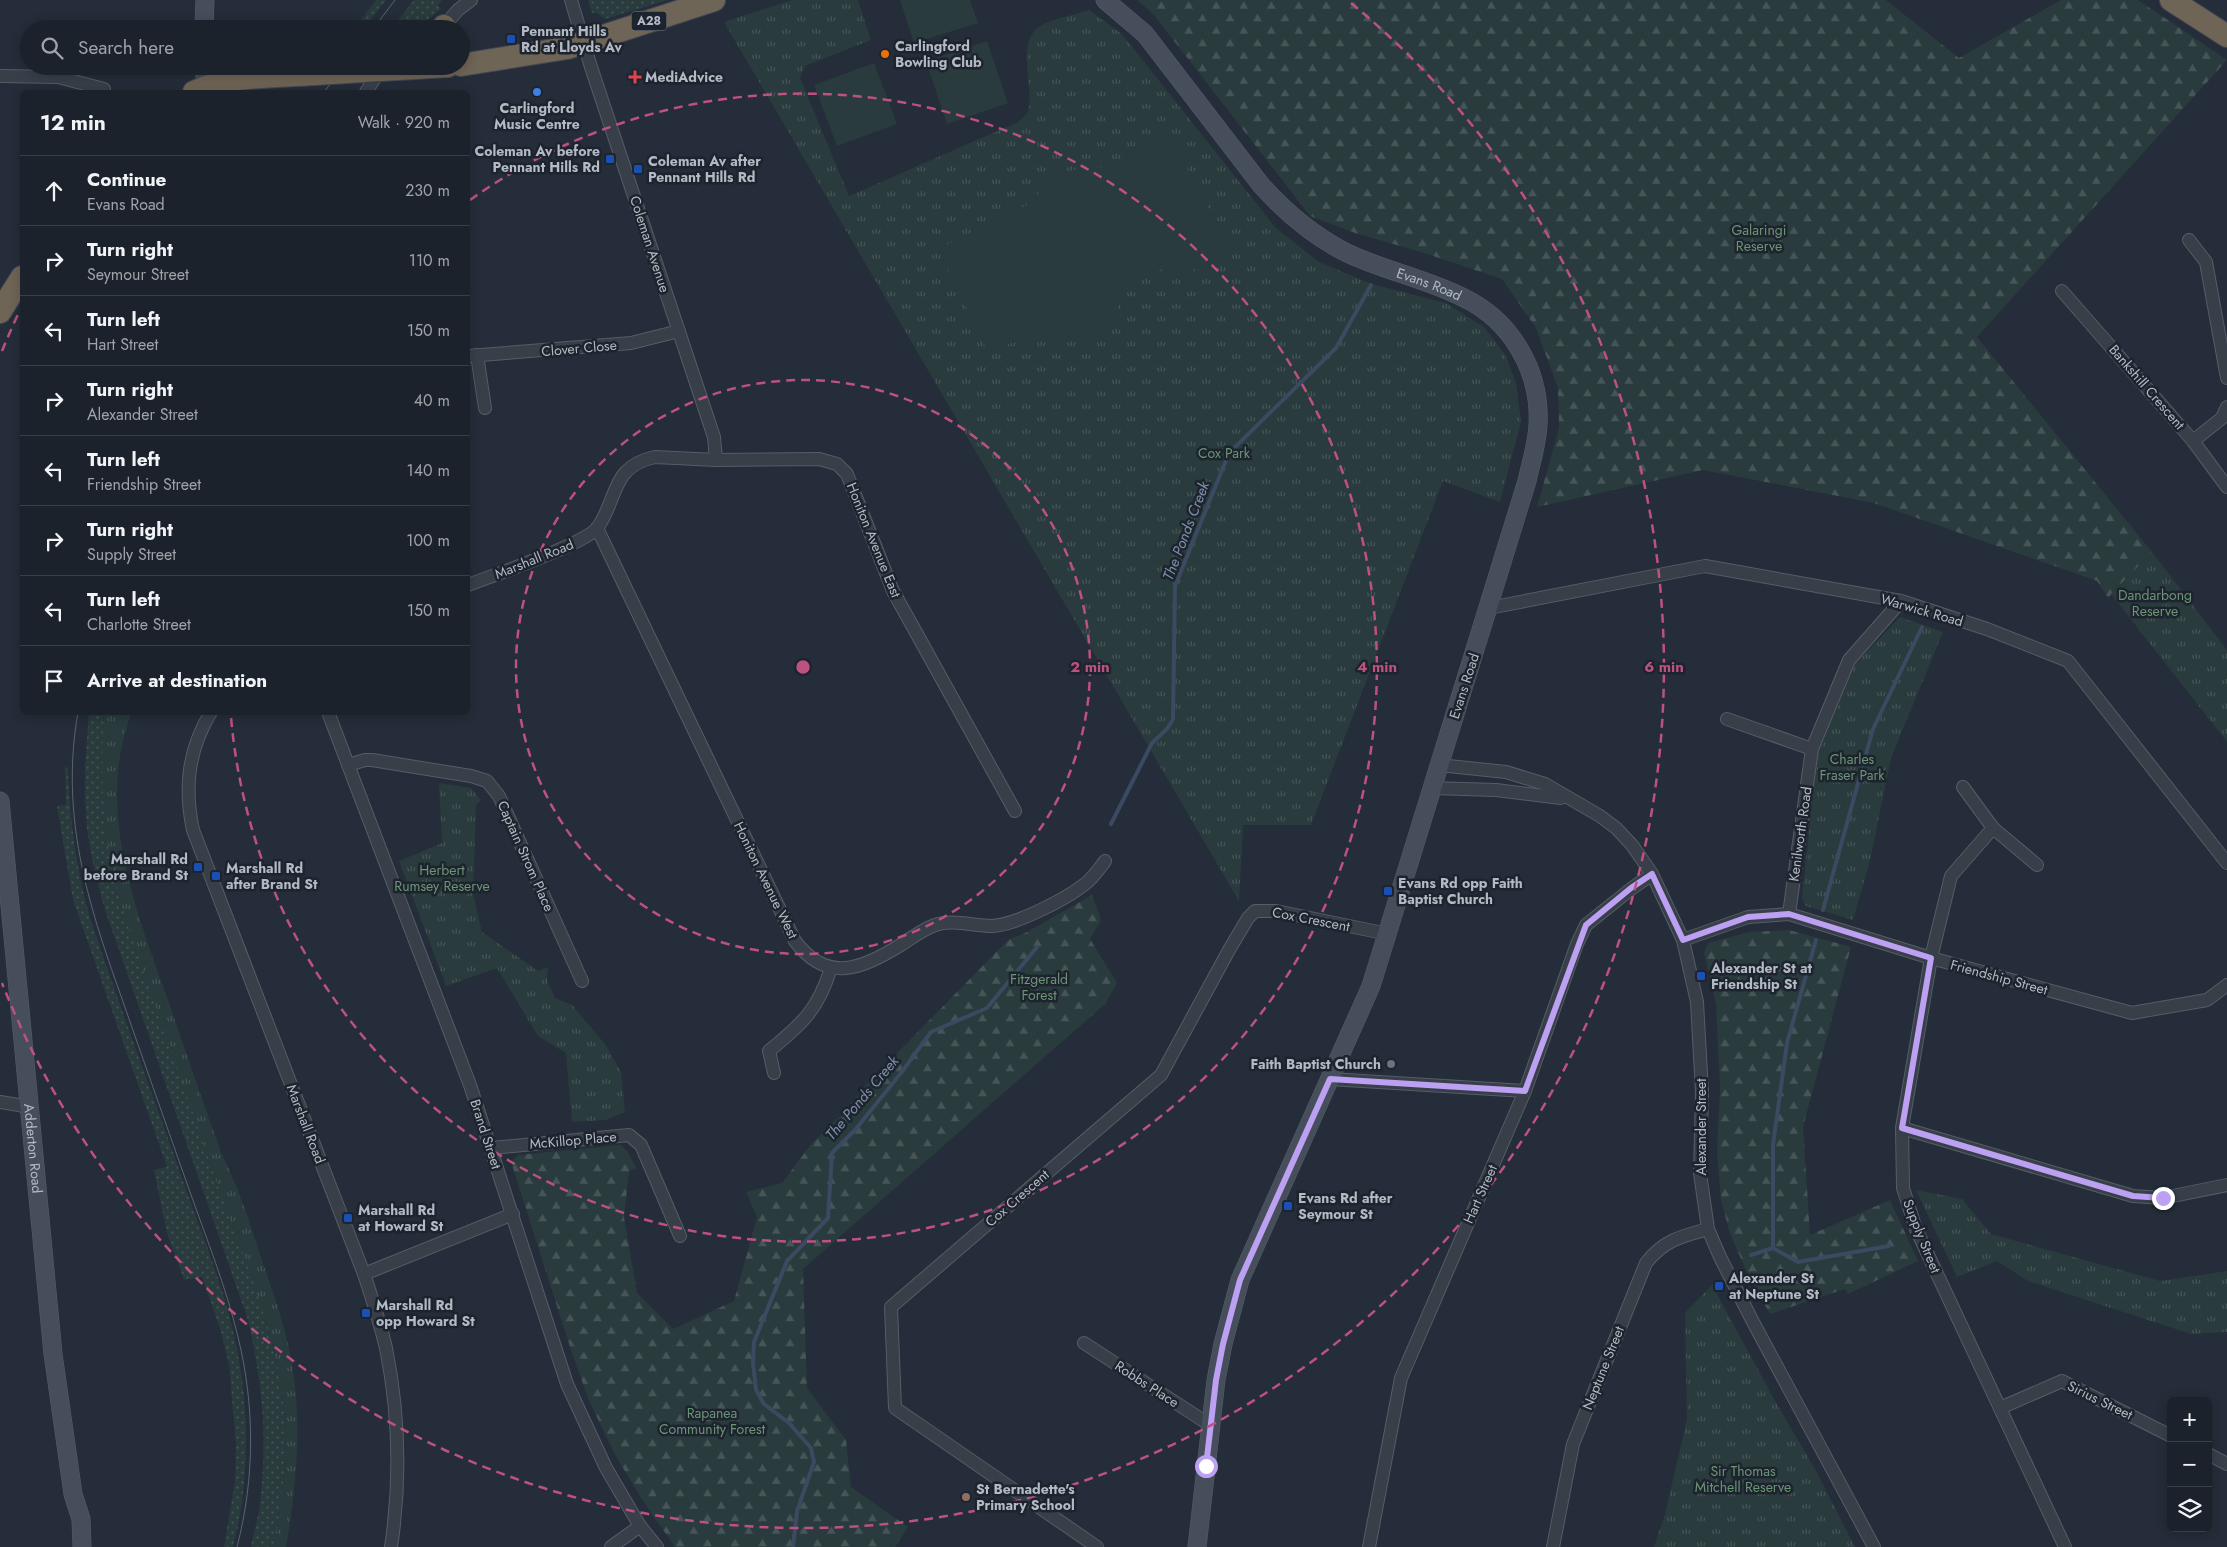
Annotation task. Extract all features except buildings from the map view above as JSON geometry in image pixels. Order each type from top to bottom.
[{"type":"highway","name":"A28","points":[[470,64],[531,56],[584,43],[714,0]]},
{"type":"highway","points":[[2171,0],[2227,36]]},
{"type":"highway","points":[[201,82],[298,75]]},
{"type":"highway","points":[[0,312],[20,281]]},
{"type":"street","points":[[204,20],[205,0]]},
{"type":"street","points":[[450,20],[470,0]]},
{"type":"street","name":"Coleman Avenue","points":[[572,0],[584,43],[714,437],[716,460]]},
{"type":"street","name":"Evans Road","points":[[1105,0],[1145,34],[1262,185],[1278,204],[1298,222],[1319,238],[1347,253],[1465,298],[1496,319],[1519,348],[1528,366],[1534,384],[1538,426],[1527,481],[1371,986],[1240,1280],[1223,1344],[1210,1425],[1197,1547]]},
{"type":"street","points":[[0,76],[58,77],[104,89]]},
{"type":"street","points":[[2189,240],[2206,262],[2227,378]]},
{"type":"street","name":"Bankshill Crescent","points":[[2062,291],[2193,441],[2227,488]]},
{"type":"street","name":"Clover Close","points":[[485,408],[472,356],[631,343],[679,330]]},
{"type":"street","points":[[2193,441],[2222,418],[2227,407]]},
{"type":"street","name":"Honiton Avenue East","points":[[597,528],[620,479],[632,465],[656,457],[716,460],[819,458],[837,464],[847,474],[893,590],[1016,812]]},
{"type":"street","name":"Marshall Road","points":[[470,584],[566,547],[589,535],[597,528]]},
{"type":"street","name":"Honiton Avenue West","points":[[597,528],[795,941],[807,956],[831,968]]},
{"type":"street","name":"Warwick Road","points":[[1488,608],[1705,566],[1900,601],[1987,629],[2068,661],[2227,863]]},
{"type":"street","name":"Kenilworth Road","points":[[1789,914],[1812,749],[1849,660],[1900,601]]},
{"type":"street","name":"Marshall Road","points":[[210,715],[196,742],[188,773],[189,811],[193,830],[364,1274],[385,1347],[394,1407],[397,1451],[397,1491],[391,1547]]},
{"type":"street","name":"Brand Street","points":[[329,715],[470,1085],[567,1384],[606,1468],[640,1526],[657,1547]]},
{"type":"street","points":[[1727,718],[1812,749]]},
{"type":"street","name":"Captain Strom Place","points":[[348,765],[372,760],[471,776],[487,781],[499,796],[582,981]]},
{"type":"street","name":"Alexander Street","points":[[1439,765],[1506,772],[1545,784],[1616,828],[1632,845],[1652,874],[1683,940],[1697,1002],[1702,1092],[1700,1173],[1708,1228],[1720,1257],[1753,1322],[1874,1547]]},
{"type":"street","points":[[1963,787],[1993,828],[2037,865]]},
{"type":"street","name":"Alexander Street","points":[[1432,788],[1513,791],[1573,800]]},
{"type":"street","name":"Adderton Road","points":[[0,801],[54,1354],[73,1494],[81,1518],[82,1547]]},
{"type":"street","name":"Supply Street","points":[[1993,828],[1951,876],[1931,958],[1902,1128],[1903,1188],[1916,1228],[2065,1547]]},
{"type":"street","points":[[774,1073],[770,1051],[808,1016],[824,992],[831,968],[844,970],[870,962],[936,925],[945,923],[991,926],[1018,920],[1085,884],[1105,861]]},
{"type":"street","name":"Hart Street","points":[[1369,1547],[1401,1378],[1525,1091],[1586,925],[1631,888],[1652,874]]},
{"type":"street","name":"Cox Crescent","points":[[1097,1547],[895,1408],[891,1307],[1161,1075],[1228,950],[1248,918],[1255,911],[1276,911],[1388,934]]},
{"type":"street","name":"Friendship Street","points":[[1683,940],[1748,917],[1789,914],[1931,958],[2132,1013],[2206,1000],[2227,984]]},
{"type":"street","points":[[1330,1079],[1525,1091]]},
{"type":"street","points":[[0,1102],[30,1108]]},
{"type":"street","points":[[1902,1128],[2133,1196],[2163,1198],[2227,1185]]},
{"type":"street","name":"McKillop Place","points":[[492,1148],[629,1134],[641,1145],[680,1236]]},
{"type":"street","points":[[364,1274],[513,1214]]},
{"type":"street","name":"Neptune Street","points":[[1553,1547],[1573,1444],[1646,1262],[1657,1249],[1671,1240],[1708,1228]]},
{"type":"street","name":"Robbs Place","points":[[1084,1343],[1210,1425]]},
{"type":"street","name":"Sirius Street","points":[[2000,1408],[2062,1381],[2167,1434]]},
{"type":"street","points":[[2212,1456],[2227,1464]]},
{"type":"street","name":"Adderton Road","points":[[73,1494],[70,1516],[76,1547]]},
{"type":"street","points":[[611,1547],[640,1526]]},
{"type":"green space","points":[[376,0],[386,0],[371,20],[361,20]]},
{"type":"green space","points":[[414,0],[442,0],[438,6],[441,9],[427,20],[398,20]]},
{"type":"green space","points":[[588,0],[668,0],[605,19],[597,13],[592,13]]},
{"type":"green space","name":"Cox Park","points":[[792,0],[858,0],[871,40],[805,66],[800,78],[849,196],[1018,122],[1029,108],[1027,52],[1033,33],[1046,23],[1089,10],[1122,34],[1276,228],[1319,262],[1372,284],[1446,303],[1484,327],[1505,354],[1516,383],[1521,422],[1500,502],[1443,481],[1311,825],[1243,825],[1239,901],[724,22]]},
{"type":"green space","points":[[900,0],[970,0],[978,23],[914,43]]},
{"type":"green space","name":"Galaringi Reserve","points":[[1137,0],[1886,0],[1959,58],[2061,0],[2138,0],[2227,60],[1977,337],[2152,552],[2108,598],[2097,581],[1874,503],[1703,470],[1537,507],[1559,428],[1558,388],[1536,328],[1502,279],[1421,252],[1355,233],[1310,216],[1154,15]]},
{"type":"green space","points":[[987,41],[1008,103],[947,124],[926,61]]},
{"type":"green space","points":[[874,63],[897,124],[837,146],[814,85]]},
{"type":"green space","points":[[1170,136],[1231,250],[1170,282],[1162,269],[1124,288],[1118,308],[1108,324],[1089,336],[1067,340],[1045,336],[1035,331],[989,354],[938,249],[1035,201],[1047,183],[1065,172],[1084,168],[1097,168],[1110,164],[1112,168]]},
{"type":"green space","name":"Dandarbong Reserve","points":[[2152,552],[2227,650],[2227,742],[2111,594]]},
{"type":"green space","name":"Charles Fraser Park","points":[[1900,617],[1943,632],[1891,758],[1870,861],[1853,920],[1806,906],[1802,898],[1817,756],[1855,664]]},
{"type":"green space","points":[[89,715],[104,715],[104,791],[112,869],[209,1159],[254,1283],[276,1360],[283,1406],[285,1454],[281,1501],[273,1547],[251,1547],[260,1501],[263,1471],[263,1428],[257,1364],[248,1320],[104,907],[94,869],[87,830],[85,765]]},
{"type":"green space","points":[[104,715],[130,715],[123,741],[118,777],[118,810],[127,874],[146,936],[201,1096],[222,1155],[238,1190],[251,1226],[280,1314],[290,1353],[296,1402],[297,1450],[296,1475],[286,1547],[273,1547],[281,1501],[285,1453],[283,1406],[276,1359],[257,1293],[128,926],[108,847],[102,766]]},
{"type":"green space","points":[[65,766],[68,769],[70,806],[77,863],[90,918],[212,1259],[236,1344],[244,1395],[246,1446],[243,1497],[233,1547],[224,1547],[235,1481],[236,1445],[229,1365],[221,1332],[202,1277],[184,1280],[167,1233],[154,1170],[167,1167],[73,900],[57,806],[66,805]]},
{"type":"green space","name":"Herbert Rumsey Reserve","points":[[439,783],[471,788],[481,800],[476,805],[473,894],[482,932],[538,971],[548,967],[547,981],[555,998],[572,1005],[605,1044],[621,1072],[625,1112],[606,1120],[572,1122],[566,1053],[538,1036],[497,968],[446,986],[399,861],[442,843]]},
{"type":"green space","name":"Rapanea Community Forest","points":[[1092,895],[1101,920],[1090,939],[1117,983],[1105,1004],[803,1269],[807,1388],[846,1440],[851,1487],[908,1527],[895,1547],[675,1547],[641,1498],[614,1453],[588,1398],[511,1162],[518,1155],[620,1145],[628,1152],[636,1168],[629,1171],[624,1217],[637,1293],[673,1329],[734,1301],[757,1217],[746,1192],[782,1183],[812,1143],[838,1118],[846,1113],[862,1089],[1008,940],[1027,932]]},
{"type":"green space","points":[[1789,930],[1851,947],[1803,1127],[1810,1235],[1890,1200],[1918,1261],[1848,1294],[1845,1289],[1770,1314],[1749,1277],[1730,1234],[1721,1200],[1717,1152],[1720,1088],[1716,1004],[1704,953],[1708,943],[1749,932]]},
{"type":"green space","points":[[1916,1190],[1962,1199],[1991,1234],[2160,1281],[2227,1271],[2227,1332],[2191,1334],[2028,1281],[1997,1261],[1957,1277]]},
{"type":"green space","name":"Sir Thomas Mitchell Reserve","points":[[1713,1284],[1774,1399],[1816,1471],[1855,1547],[1654,1547],[1665,1514],[1687,1419],[1685,1313]]},
{"type":"waterway","name":"The Ponds Creek","points":[[1111,824],[1152,743],[1167,729],[1173,719],[1175,586],[1229,453],[1336,348],[1371,285]]},
{"type":"waterway","points":[[1823,910],[1873,729],[1922,627]]},
{"type":"waterway","points":[[1751,1255],[1773,1248],[1773,1145],[1787,1043],[1816,940]]},
{"type":"waterway","name":"The Ponds Creek","points":[[793,1547],[797,1511],[814,1462],[811,1448],[789,1423],[764,1404],[756,1390],[753,1363],[754,1342],[787,1261],[828,1218],[832,1153],[855,1130],[931,1032],[987,1008],[1037,947]]},
{"type":"waterway","points":[[1773,1248],[1798,1262],[1889,1246]]},
{"type":"tram line","points":[[380,20],[395,0]]},
{"type":"tram line","points":[[326,90],[337,75]]},
{"type":"tram line","points":[[78,715],[73,750],[72,786],[80,857],[88,892],[109,961],[222,1282],[244,1363],[248,1389],[251,1442],[247,1495],[237,1547]]},
{"type":"place","name":"Pennant Hills Rd at Lloyds Av","points":[[511,39]]},
{"type":"place","name":"Carlingford Bowling Club","points":[[885,54]]},
{"type":"place","name":"MediAdvice","points":[[635,77]]},
{"type":"place","name":"Carlingford Music Centre","points":[[537,92]]},
{"type":"place","name":"Coleman Av before Pennant Hills Rd","points":[[610,159]]},
{"type":"place","name":"Coleman Av after Pennant Hills Rd","points":[[638,169]]},
{"type":"place","name":"Marshall Rd before Brand St","points":[[198,867]]},
{"type":"place","name":"Marshall Rd after Brand St","points":[[216,876]]},
{"type":"place","name":"Evans Rd opp Faith Baptist Church","points":[[1388,891]]},
{"type":"place","name":"Alexander St at Friendship St","points":[[1701,976]]},
{"type":"place","name":"Faith Baptist Church","points":[[1391,1064]]},
{"type":"place","name":"Evans Rd after Seymour St","points":[[1288,1206]]},
{"type":"place","name":"Marshall Rd at Howard St","points":[[348,1218]]},
{"type":"place","name":"Alexander St at Neptune St","points":[[1719,1286]]},
{"type":"place","name":"Marshall Rd opp Howard St","points":[[366,1313]]},
{"type":"place","name":"St Bernadette's Primary School","points":[[966,1497]]},
{"type":"route","points":[[1206,1466],[1216,1380],[1223,1344],[1240,1280],[1330,1079],[1525,1091],[1577,944],[1586,925],[1631,888],[1652,874],[1674,916],[1683,940],[1748,917],[1789,914],[1931,958],[1902,1128],[2133,1196],[2163,1198]]},
{"type":"park label","name":"Fitzgerald Forest","points":[[1039,988]]}]
